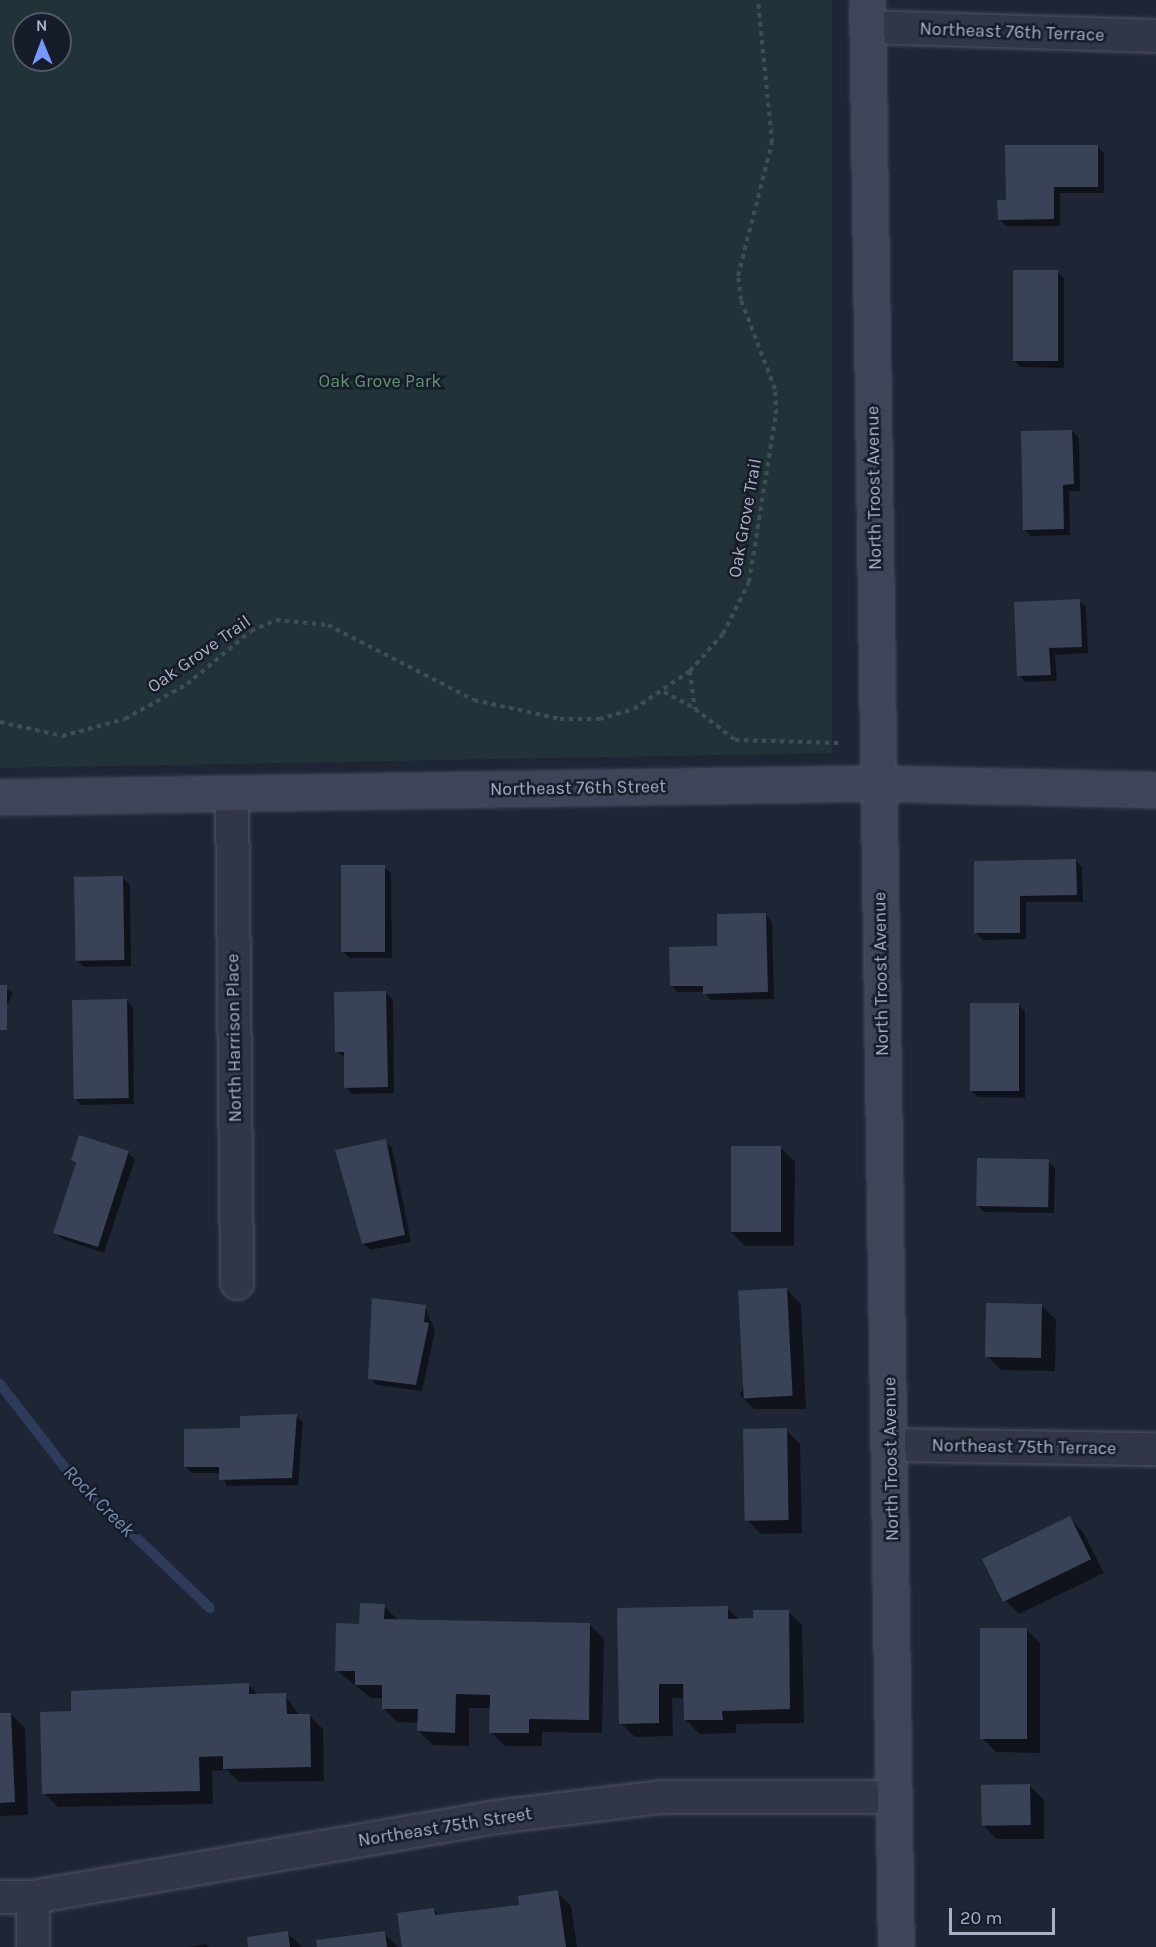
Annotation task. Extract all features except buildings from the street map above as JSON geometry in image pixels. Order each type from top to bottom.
[{"type":"street","name":"Northeast 76th Terrace","points":[[867,14],[1156,36]]},
{"type":"street","name":"North Troost Avenue","points":[[867,14],[876,783],[891,1445],[896,1947]]},
{"type":"street","name":"Northeast 76th Street","points":[[0,797],[876,783],[1156,790]]},
{"type":"street","name":"North Harrison Place","points":[[232,794],[237,1283]]},
{"type":"street","name":"Northeast 75th Terrace","points":[[891,1445],[1156,1449]]},
{"type":"street","name":"Northeast 75th Street","points":[[0,1897],[33,1897],[496,1817],[651,1799],[894,1797]]},
{"type":"street","points":[[33,1897],[33,1947]]},
{"type":"path","name":"Oak Grove Trail","points":[[0,722],[62,736],[125,719],[187,684],[251,631],[276,620],[298,619],[348,632],[474,699],[527,713],[599,719],[664,692],[690,671],[723,634],[749,582],[776,414],[775,389],[741,300],[738,276],[772,144],[773,110],[758,0]]},
{"type":"path","points":[[690,671],[695,709]]},
{"type":"path","points":[[664,692],[695,709],[717,730],[745,742],[838,743]]},
{"type":"green space","name":"Oak Grove Park","points":[[0,0],[832,0],[832,753],[0,768]]},
{"type":"waterway","name":"Rock Creek","points":[[0,1384],[69,1473],[210,1608]]}]
